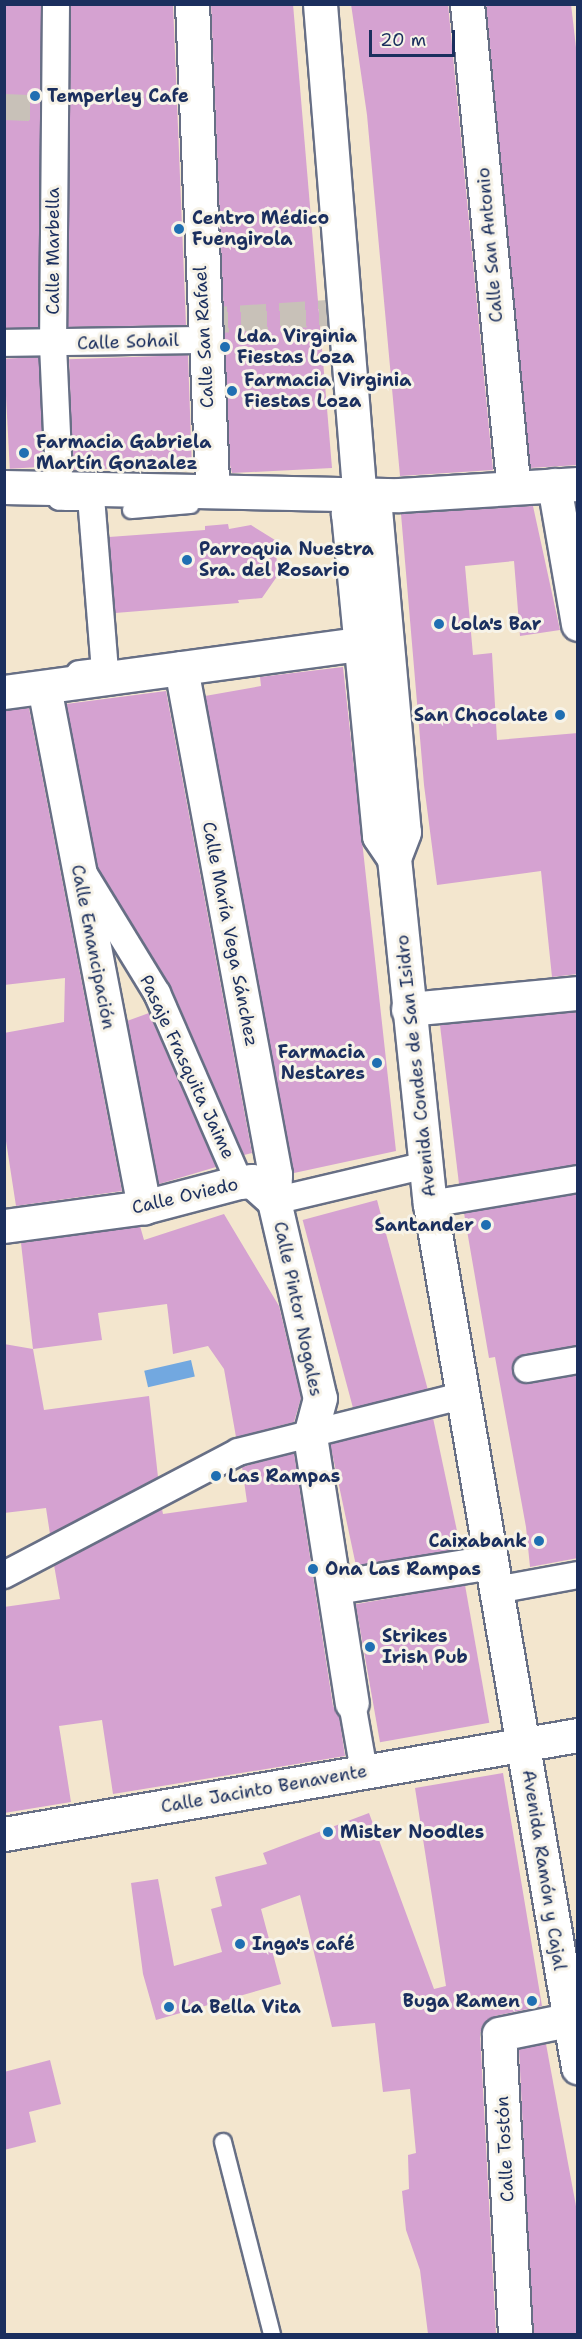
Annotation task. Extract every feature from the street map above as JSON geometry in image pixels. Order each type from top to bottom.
[{"type":"street","name":"Calle Marbella","points":[[56,4],[53,345],[59,492]]},
{"type":"street","name":"Calle San Rafael","points":[[192,4],[203,340],[226,490]]},
{"type":"street","name":"Avenida Condes de San Isidro","points":[[320,4],[359,492],[348,513],[379,836],[399,845]]},
{"type":"street","name":"Calle San Antonio","points":[[467,4],[513,486]]},
{"type":"street","name":"Calle Sohail","points":[[4,343],[53,345],[203,340]]},
{"type":"street","points":[[4,499],[59,492],[226,490],[359,492],[399,495],[566,484],[577,619]]},
{"type":"street","points":[[4,487],[91,496],[105,671],[4,684]]},
{"type":"street","name":"Avenida Condes de San Isidro","points":[[359,492],[375,509],[408,1008],[430,1204],[460,1389],[494,1576]]},
{"type":"street","points":[[4,692],[181,668],[360,637]]},
{"type":"street","name":"Calle María Vega Sánchez","points":[[181,668],[275,1174],[273,1201]]},
{"type":"street","name":"Calle Emancipación","points":[[44,687],[144,1207]]},
{"type":"street","name":"Pasaje Frasquita Jaime","points":[[76,861],[157,993],[239,1182]]},
{"type":"street","points":[[408,1008],[578,993]]},
{"type":"street","points":[[273,1201],[426,1165]]},
{"type":"street","points":[[430,1204],[578,1179]]},
{"type":"street","name":"Calle Oviedo","points":[[4,1226],[144,1207],[239,1182],[258,1185],[273,1201]]},
{"type":"street","name":"Calle Pintor Nogales","points":[[273,1201],[320,1398],[310,1436],[364,1771]]},
{"type":"street","points":[[526,1369],[578,1360]]},
{"type":"street","points":[[4,1575],[238,1452],[310,1436],[460,1389]]},
{"type":"street","points":[[335,1587],[494,1576],[578,1575]]},
{"type":"street","name":"Avenida Ramón y Cajal","points":[[494,1576],[570,1976],[568,2020],[578,2067]]},
{"type":"street","name":"Calle Jacinto Benavente","points":[[4,1834],[578,1735]]},
{"type":"street","name":"Calle Tostón","points":[[515,2334],[500,2034],[568,2020]]},
{"type":"lane","points":[[131,510],[197,505],[226,490]]},
{"type":"lane","points":[[238,646],[360,637]]},
{"type":"lane","points":[[376,672],[390,814],[399,845]]},
{"type":"lane","points":[[223,2142],[272,2334]]},
{"type":"water","points":[[191,1360],[195,1377],[148,1387],[144,1371]]},
{"type":"building","points":[[4,4],[41,4],[41,328],[4,328]]},
{"type":"building","points":[[71,4],[173,4],[186,325],[68,327]]},
{"type":"building","points":[[211,4],[293,4],[332,468],[232,473]]},
{"type":"building","points":[[351,4],[448,4],[493,470],[400,476],[367,115]]},
{"type":"building","points":[[486,4],[571,4],[578,65],[578,465],[530,468]]},
{"type":"building","points":[[188,355],[192,466],[73,470],[69,359]]},
{"type":"building","points":[[39,357],[45,467],[10,469],[4,359]]},
{"type":"building","points":[[533,506],[560,630],[520,636],[514,561],[465,566],[473,655],[492,653],[497,740],[578,733],[578,974],[552,977],[541,871],[437,885],[424,785],[401,514]]},
{"type":"building","name":"Parroquia Nuestra Sra. del Rosario","points":[[228,524],[229,529],[251,525],[275,540],[278,575],[262,598],[238,600],[239,603],[115,613],[109,537],[205,530],[205,526]]},
{"type":"building","points":[[343,667],[396,1151],[294,1173],[205,696],[261,686],[260,677]]},
{"type":"building","points":[[166,691],[252,1153],[244,1155],[171,987],[98,868],[66,704]]},
{"type":"building","points":[[29,708],[122,1191],[16,1206],[4,1128],[4,1033],[64,1022],[65,978],[4,985],[4,710]]},
{"type":"building","points":[[578,1012],[578,1164],[459,1184],[440,1025]]},
{"type":"building","points":[[149,1013],[216,1167],[159,1184],[127,1021]]},
{"type":"building","points":[[578,1194],[578,1345],[524,1354],[517,1358],[512,1371],[516,1379],[529,1384],[578,1375],[578,1558],[530,1567],[526,1527],[495,1357],[489,1358],[464,1213]]},
{"type":"building","points":[[377,1200],[428,1389],[353,1409],[303,1220]]},
{"type":"building","points":[[224,1214],[279,1306],[301,1398],[294,1422],[236,1437],[224,1369],[208,1346],[173,1354],[167,1304],[98,1313],[102,1340],[33,1349],[21,1243],[140,1226],[144,1240]]},
{"type":"building","points":[[4,1344],[33,1349],[44,1410],[149,1396],[158,1477],[50,1534],[46,1508],[4,1513]]},
{"type":"building","points":[[433,1418],[461,1548],[357,1570],[329,1440]]},
{"type":"building","points":[[294,1453],[333,1706],[339,1716],[345,1756],[113,1794],[102,1720],[59,1726],[71,1802],[4,1813],[4,1607],[60,1599],[54,1565],[162,1509],[163,1514],[247,1502],[242,1467]]},
{"type":"building","points":[[465,1585],[489,1723],[380,1742],[356,1604]]},
{"type":"building","points":[[503,1773],[542,2006],[495,2016],[482,2026],[480,2034],[496,2334],[428,2334],[420,2270],[406,2230],[402,2191],[409,2189],[408,2155],[416,2153],[410,2089],[383,2092],[375,2023],[332,2027],[300,1895],[261,1909],[281,1984],[156,2020],[143,1974],[131,1883],[158,1879],[174,1966],[222,1952],[211,1909],[222,1906],[215,1877],[267,1864],[263,1853],[369,1813],[434,1989],[446,1986],[415,1788]]},
{"type":"building","points":[[546,2044],[578,2217],[578,2334],[533,2334],[519,2049]]},
{"type":"building","points":[[50,2060],[61,2104],[29,2112],[36,2142],[4,2150],[4,2072]]},
{"type":"tunnel","points":[[4,107],[53,109]]},
{"type":"tunnel","points":[[202,321],[344,312]]},
{"type":"place","name":"Temperley Cafe","points":[[35,96]]},
{"type":"place","name":"Centro Médico Fuengirola","points":[[179,229]]},
{"type":"place","name":"Lda. Virginia Fiestas Loza","points":[[225,347]]},
{"type":"place","name":"Farmacia Virginia Fiestas Loza","points":[[232,391]]},
{"type":"place","name":"Farmacia Gabriela Martín Gonzalez","points":[[24,453]]},
{"type":"place","name":"Parroquia Nuestra Sra. del Rosario","points":[[187,560]]},
{"type":"place","name":"Lola's Bar","points":[[439,624]]},
{"type":"place","name":"San Chocolate","points":[[560,715]]},
{"type":"place","name":"Farmacia Nestares","points":[[377,1063]]},
{"type":"place","name":"Santander","points":[[486,1225]]},
{"type":"place","name":"Las Rampas","points":[[216,1476]]},
{"type":"place","name":"Caixabank","points":[[539,1541]]},
{"type":"place","name":"Ona Las Rampas","points":[[313,1569]]},
{"type":"place","name":"Strikes Irish Pub","points":[[370,1647]]},
{"type":"place","name":"Mister Noodles","points":[[328,1832]]},
{"type":"place","name":"Inga's café","points":[[240,1944]]},
{"type":"place","name":"Buga Ramen","points":[[532,2001]]},
{"type":"place","name":"La Bella Vita","points":[[169,2007]]}]
